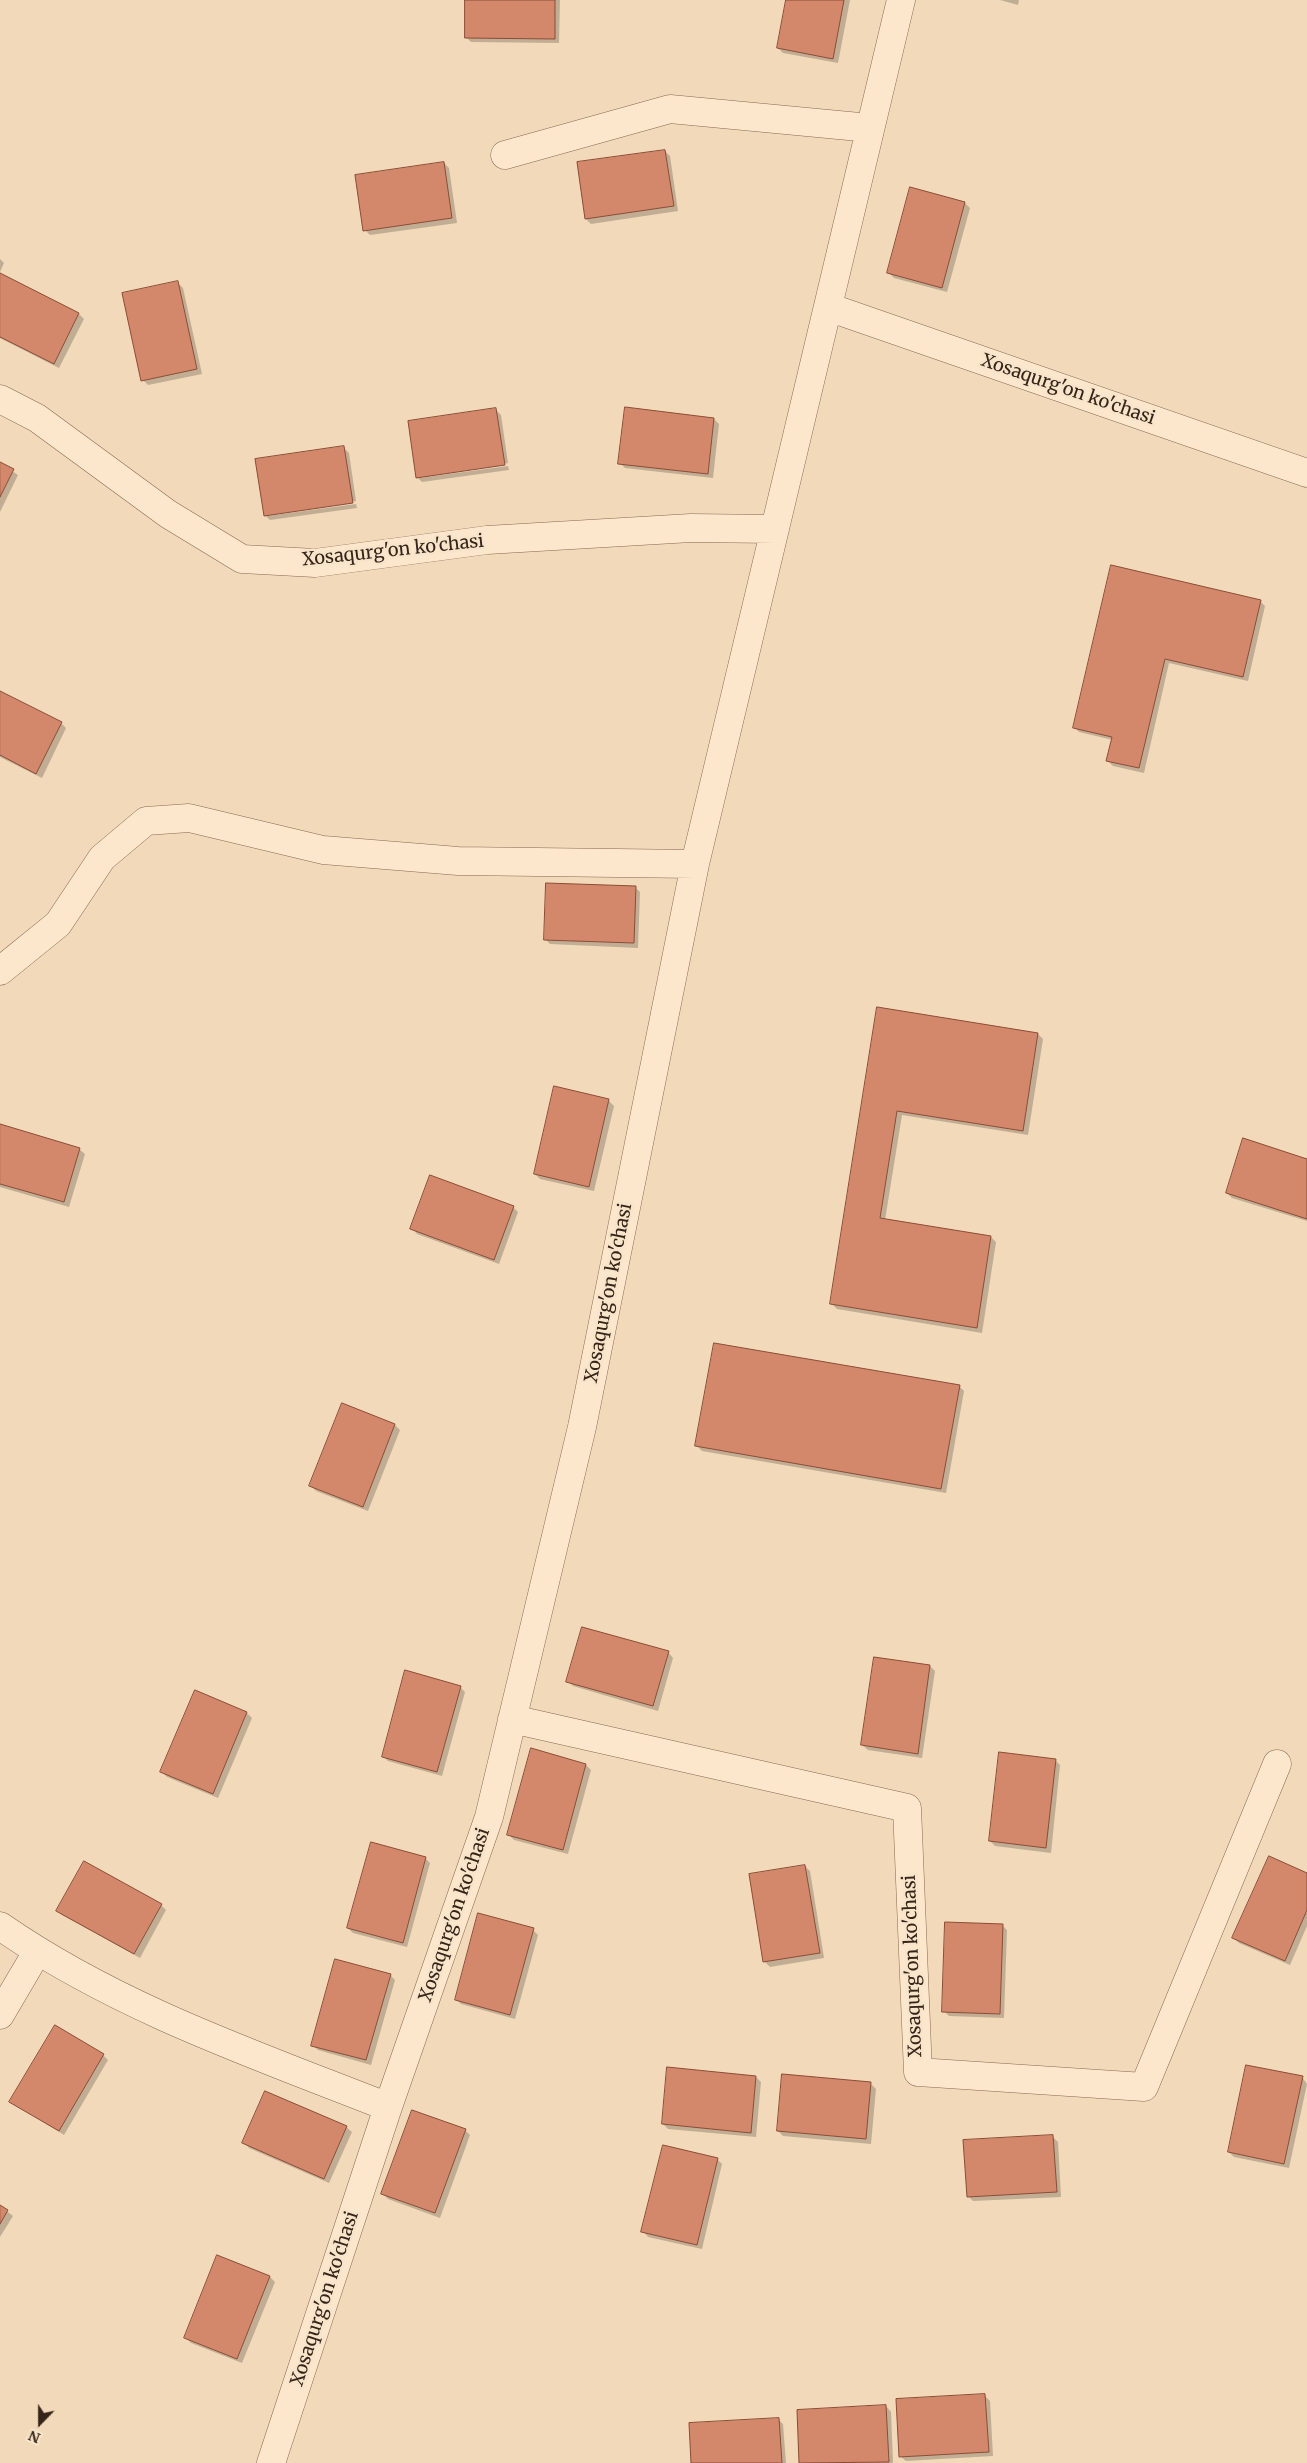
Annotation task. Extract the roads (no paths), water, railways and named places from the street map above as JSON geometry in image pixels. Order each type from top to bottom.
[{"type":"street","name":"Xosaqurg'on ko'chasi","points":[[271,2463],[388,2108],[489,1817],[582,1426],[695,864],[901,0]]},
{"type":"street","points":[[504,155],[670,110],[870,128]]},
{"type":"street","name":"Xosaqurg'on ko'chasi","points":[[828,307],[1307,473]]},
{"type":"street","name":"Xosaqurg'on ko'chasi","points":[[0,399],[37,418],[168,514],[242,558],[314,563],[488,540],[691,528],[775,529]]},
{"type":"street","points":[[0,971],[58,924],[102,858],[146,822],[190,818],[323,850],[448,860],[695,864]]},
{"type":"street","name":"Xosaqurg'on ko'chasi","points":[[512,1719],[906,1808],[918,2072],[1144,2087],[1277,1764]]},
{"type":"street","points":[[0,1926],[37,1952],[134,2004],[388,2108]]},
{"type":"street","points":[[0,2015],[37,1952]]}]
